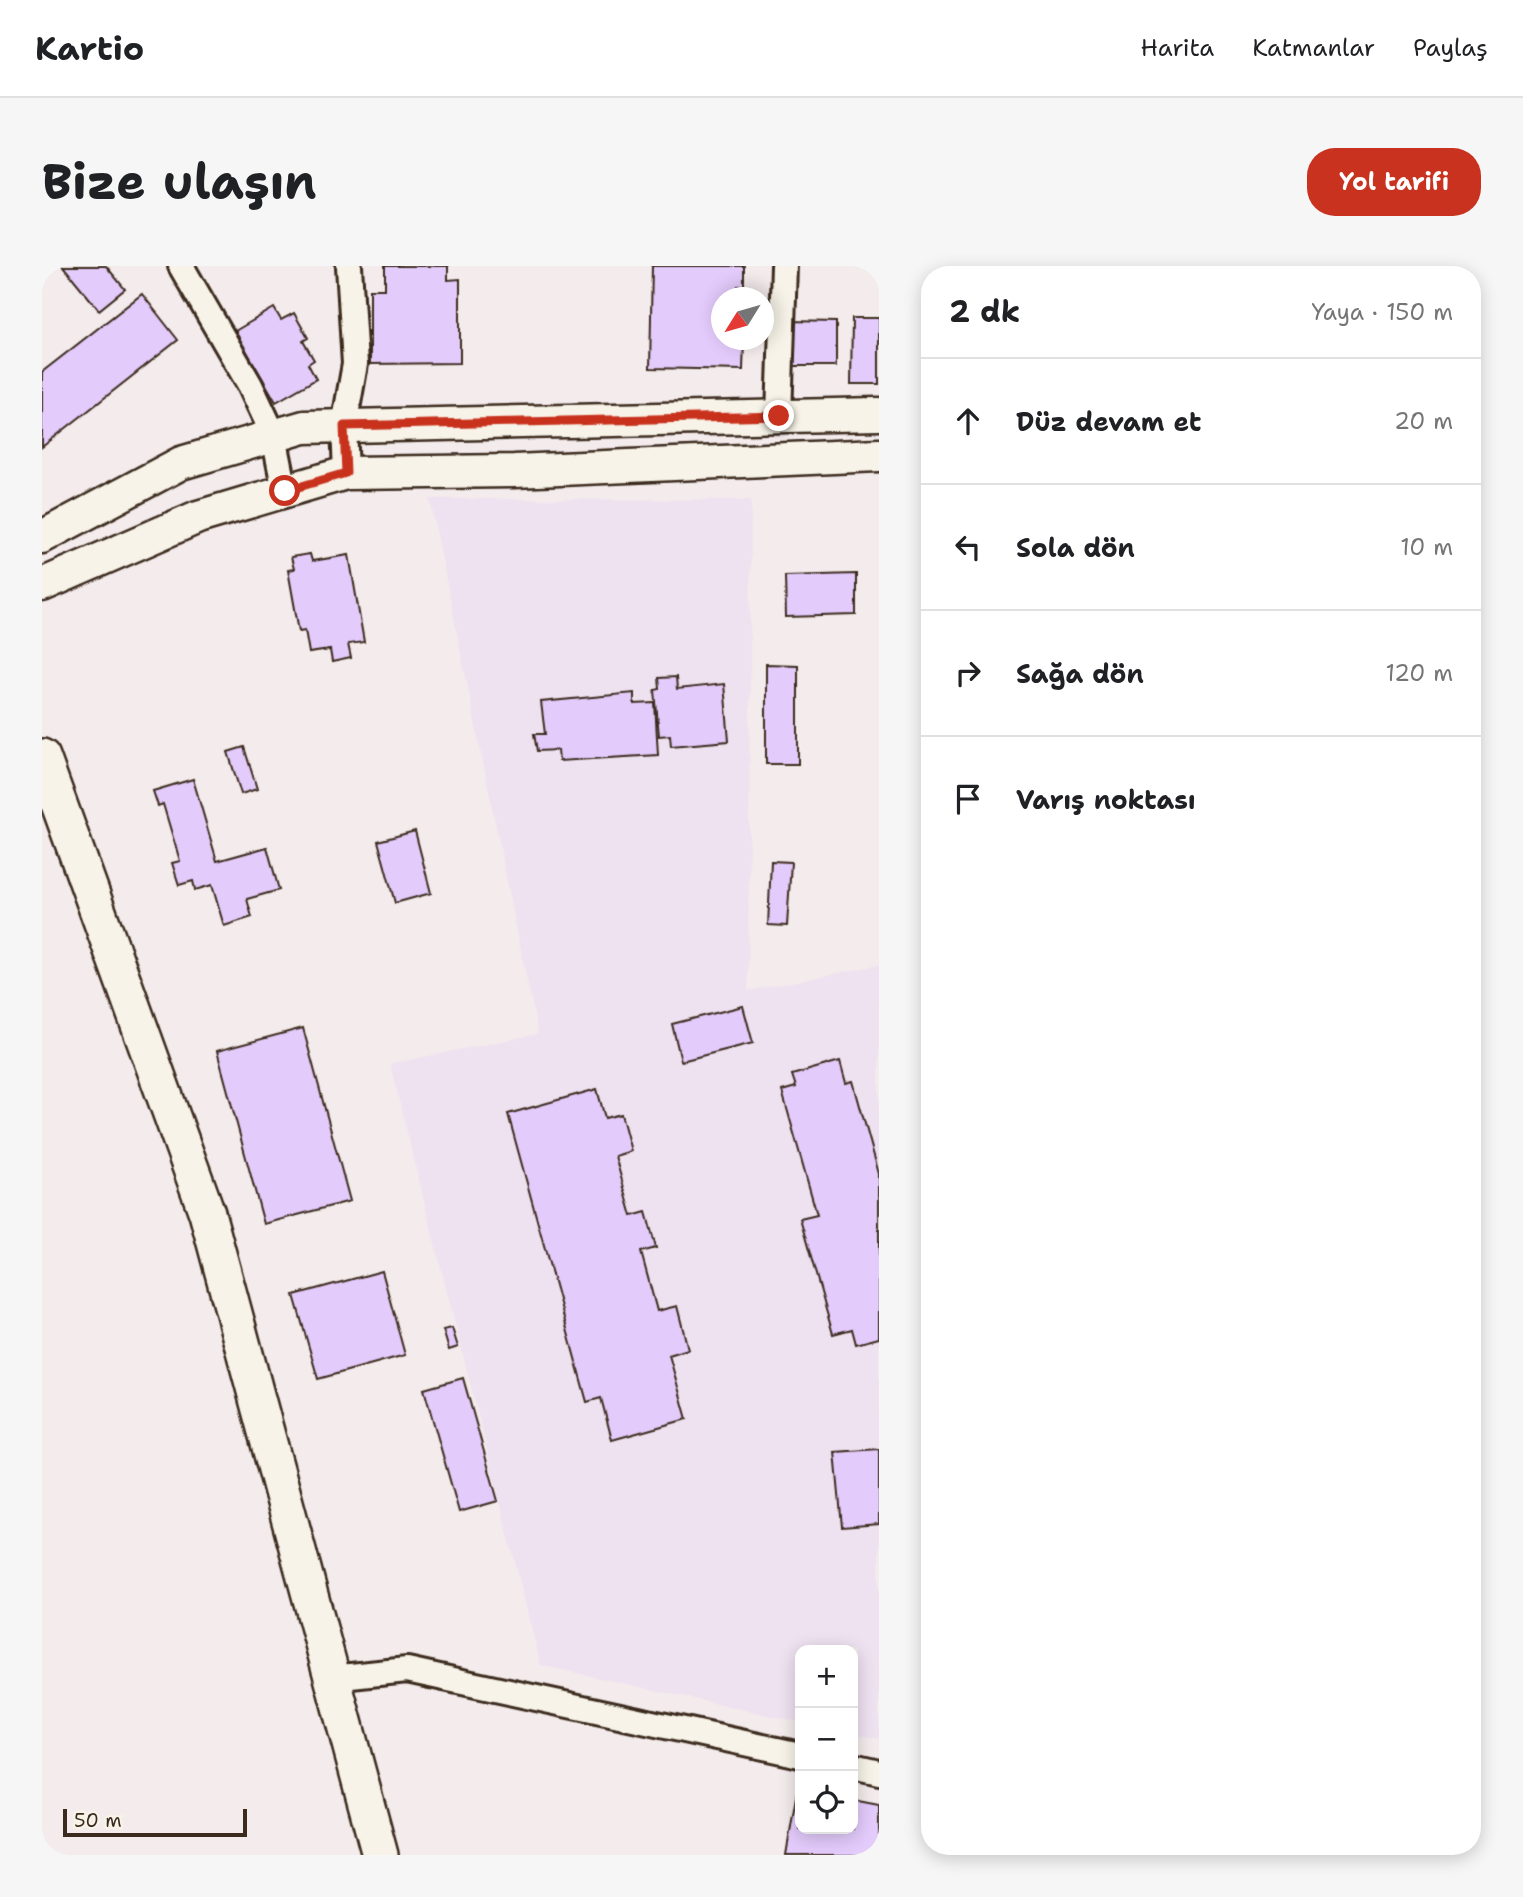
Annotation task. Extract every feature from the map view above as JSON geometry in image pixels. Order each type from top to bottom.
[{"type":"main road","points":[[42,757],[207,1213],[380,1855]]},
{"type":"street","points":[[181,266],[250,385],[274,436],[285,491]]},
{"type":"street","points":[[346,473],[344,426],[355,364],[349,266]]},
{"type":"street","points":[[779,416],[784,266]]},
{"type":"street","points":[[42,537],[181,463],[304,428],[879,414]]},
{"type":"street","points":[[42,585],[198,517],[346,473],[514,471],[879,455]]},
{"type":"street","points":[[332,1678],[407,1670],[795,1754]]},
{"type":"street","points":[[858,1767],[879,1772]]},
{"type":"shaded area","points":[[430,499],[751,500],[748,991],[879,965],[879,1739],[858,1734],[858,1645],[795,1645],[795,1721],[541,1665],[390,1064],[538,1034]]},
{"type":"building","points":[[63,266],[106,266],[125,289],[99,310]]},
{"type":"building","points":[[385,266],[448,266],[448,280],[460,279],[460,363],[370,364],[370,289],[385,289]]},
{"type":"building","points":[[652,266],[744,266],[744,286],[711,287],[711,350],[744,350],[743,370],[650,368]]},
{"type":"building","points":[[142,294],[178,340],[42,447],[42,372]]},
{"type":"building","points":[[274,308],[281,320],[294,313],[308,338],[303,341],[314,360],[308,364],[316,379],[276,402],[235,331]]},
{"type":"building","points":[[852,318],[879,318],[879,384],[851,384]]},
{"type":"building","points":[[788,321],[836,322],[836,366],[787,366]]},
{"type":"building","points":[[310,554],[312,561],[349,555],[364,642],[348,644],[351,658],[332,662],[330,650],[309,653],[305,630],[299,631],[288,570],[294,569],[291,557]]},
{"type":"building","points":[[856,574],[856,615],[786,617],[785,576]]},
{"type":"building","points":[[766,664],[798,665],[798,764],[766,764]]},
{"type":"building","points":[[676,677],[677,689],[724,684],[729,741],[671,746],[670,735],[659,736],[655,690],[660,689],[659,678]]},
{"type":"building","points":[[634,693],[634,704],[655,703],[658,755],[559,761],[558,750],[537,751],[534,734],[545,734],[541,702]]},
{"type":"building","points":[[244,747],[257,789],[241,794],[228,752]]},
{"type":"building","points":[[193,779],[217,861],[267,847],[279,890],[247,899],[252,917],[224,926],[212,885],[195,890],[193,881],[179,885],[172,863],[180,861],[163,804],[158,806],[153,791]]},
{"type":"building","points":[[415,831],[431,893],[395,903],[378,841]]},
{"type":"building","points":[[771,861],[791,862],[787,926],[768,925]]},
{"type":"building","points":[[743,1006],[753,1043],[681,1061],[672,1024]]},
{"type":"building","points":[[303,1028],[350,1201],[264,1224],[217,1051]]},
{"type":"building","points":[[840,1061],[846,1083],[853,1081],[879,1174],[879,1338],[856,1344],[852,1329],[833,1334],[800,1219],[817,1215],[782,1091],[796,1087],[792,1075]]},
{"type":"building","points":[[597,1089],[605,1118],[621,1114],[631,1151],[615,1156],[632,1216],[646,1212],[656,1248],[641,1252],[657,1311],[677,1306],[688,1349],[669,1355],[687,1419],[612,1440],[601,1398],[587,1402],[508,1114]]},
{"type":"building","points":[[382,1271],[405,1355],[318,1379],[294,1295]]},
{"type":"building","points":[[452,1328],[458,1347],[449,1350],[443,1330]]},
{"type":"building","points":[[463,1378],[498,1501],[459,1512],[424,1389]]},
{"type":"building","points":[[879,1449],[879,1524],[842,1527],[835,1452]]},
{"type":"building","points":[[858,1801],[879,1805],[879,1855],[786,1855],[795,1803],[795,1834],[858,1834]]},
{"type":"route","points":[[285,491],[346,473],[344,426],[779,416]]}]
